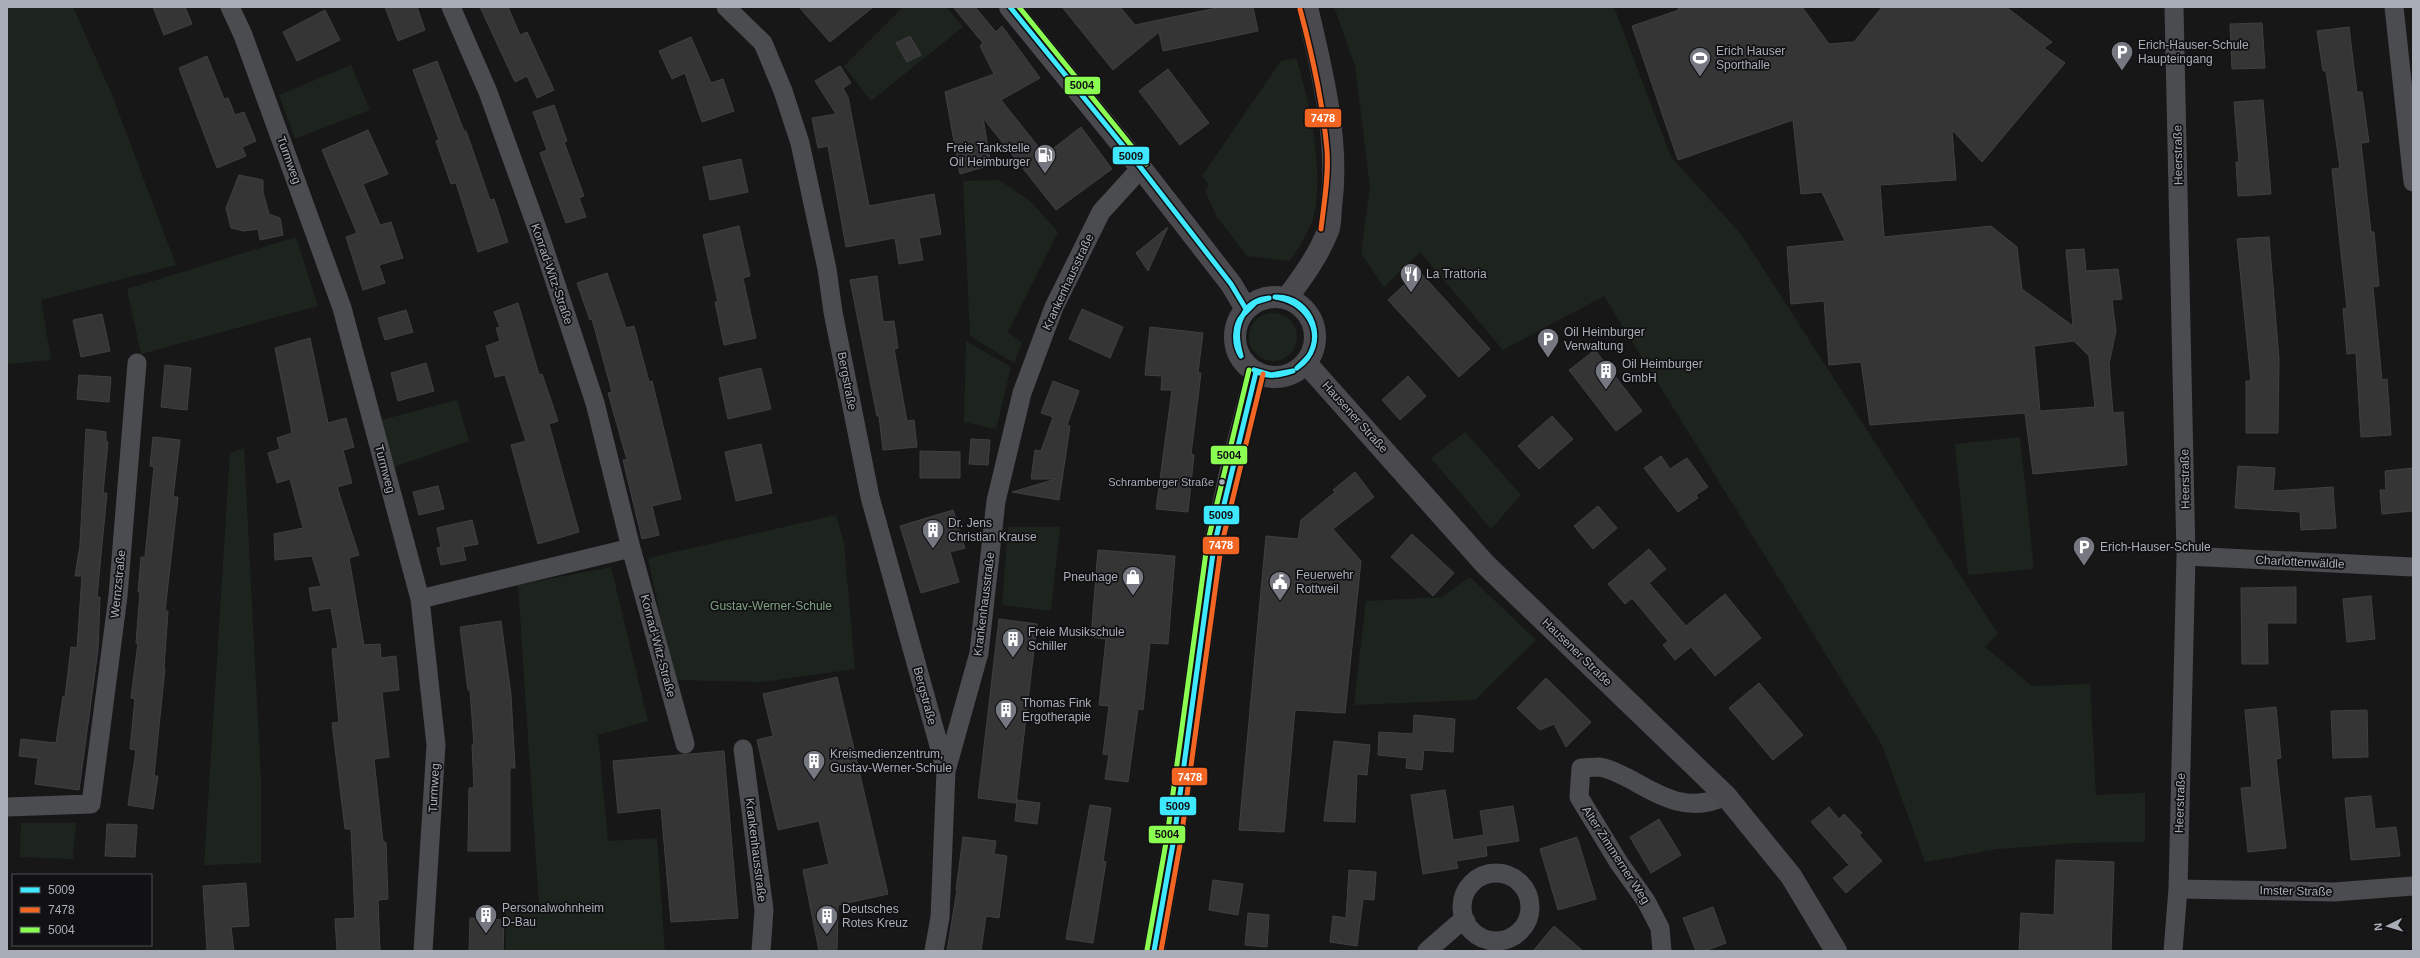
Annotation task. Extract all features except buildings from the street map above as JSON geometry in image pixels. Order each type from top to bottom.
[{"type":"main road","points":[[1010,7],[1141,168],[1231,284],[1246,309]]},
{"type":"main road","points":[[1287,298],[1306,272],[1328,230],[1333,192],[1334,150],[1316,43],[1307,7]]},
{"type":"main road","points":[[1265,298],[1287,298],[1297,303],[1312,321],[1315,342],[1306,363],[1295,372],[1282,376],[1268,376],[1256,372],[1246,364],[1239,354],[1235,342],[1235,330],[1239,319],[1246,309],[1265,298]]},
{"type":"main road","name":"Hausener Straße","points":[[1306,363],[1485,564],[1726,796],[1791,876],[1836,951]]},
{"type":"main road","points":[[1154,951],[1174,838],[1214,546],[1231,469],[1256,372]]},
{"type":"street","name":"Turmweg","points":[[230,7],[244,35],[342,308],[420,599],[436,746],[423,951]]},
{"type":"street","name":"Konrad-Witz-Straße","points":[[450,7],[488,92],[542,242],[595,403],[631,548],[685,744]]},
{"type":"street","name":"Bergstraße","points":[[726,7],[763,43],[783,91],[800,143],[827,268],[833,312],[870,497],[946,771]]},
{"type":"street","name":"Heerstraße","points":[[2173,951],[2178,889],[2186,556],[2174,7]]},
{"type":"street","points":[[2394,7],[2413,182]]},
{"type":"street","name":"Krankenhausstraße","points":[[934,951],[940,917],[946,771],[979,653],[996,500],[1022,393],[1054,307],[1102,212],[1141,168]]},
{"type":"street","name":"Wernzstraße","points":[[7,807],[91,804],[118,596],[137,363]]},
{"type":"street","points":[[420,599],[631,548]]},
{"type":"street","name":"Charlottenwäldle","points":[[2186,556],[2413,568]]},
{"type":"street","name":"Krankenhausstraße","points":[[743,749],[764,910],[761,951]]},
{"type":"street","name":"Alter Zimmerner Weg","points":[[1662,951],[1660,928],[1646,901],[1619,863],[1579,797],[1580,768],[1600,767],[1615,772],[1668,800],[1693,804],[1710,803],[1726,796]]},
{"type":"street","name":"Imster Straße","points":[[2178,889],[2334,892],[2413,886]]},
{"type":"street","points":[[1427,951],[1459,923],[1466,922]]},
{"type":"green space","points":[[7,7],[73,7],[112,95],[176,265],[41,300],[51,360],[7,364]]},
{"type":"green space","points":[[903,7],[946,7],[963,27],[871,101],[844,66]]},
{"type":"green space","points":[[1334,7],[1614,7],[1671,157],[1741,234],[1998,634],[1985,647],[2032,686],[2090,684],[2096,795],[2145,793],[2145,842],[2076,843],[1998,849],[1925,862],[1882,745],[1604,296],[1503,350],[1420,252],[1384,287],[1361,253],[1370,187],[1355,66]]},
{"type":"green space","points":[[1296,58],[1306,92],[1316,154],[1317,193],[1315,210],[1305,237],[1289,261],[1247,256],[1217,217],[1205,191],[1209,185],[1202,176],[1281,61]]},
{"type":"green space","points":[[351,65],[370,110],[295,139],[279,95]]},
{"type":"green space","points":[[999,180],[1030,201],[1058,232],[1008,332],[1022,343],[1014,363],[970,336],[963,181]]},
{"type":"green space","points":[[296,237],[318,306],[141,354],[127,289]]},
{"type":"green space","points":[[1268,313],[1278,313],[1287,317],[1293,323],[1296,328],[1296,346],[1287,357],[1278,361],[1268,361],[1259,357],[1253,351],[1249,342],[1249,332],[1253,323],[1259,317]]},
{"type":"green space","points":[[966,341],[1011,367],[996,429],[964,422]]},
{"type":"green space","points":[[457,400],[469,441],[394,467],[381,420]]},
{"type":"green space","points":[[1465,432],[1521,495],[1491,529],[1431,458]]},
{"type":"green space","points":[[2020,437],[2034,569],[1968,575],[1955,444]]},
{"type":"green space","points":[[244,448],[261,781],[261,863],[204,865],[230,453]]},
{"type":"green space","name":"Gustav-Werner-Schule","points":[[836,515],[844,543],[855,669],[762,682],[674,680],[648,558]]},
{"type":"green space","points":[[1008,527],[1060,527],[1051,611],[1002,605]]},
{"type":"green space","points":[[611,567],[648,721],[598,735],[608,841],[657,838],[665,951],[506,951],[506,907],[539,905],[518,585]]},
{"type":"green space","points":[[1470,577],[1536,640],[1475,700],[1354,705],[1366,601],[1442,597]]},
{"type":"green space","points":[[21,823],[76,823],[73,859],[20,857]]},
{"type":"transit line","name":"5009","points":[[1010,7],[1141,168],[1231,284],[1246,309]]},
{"type":"transit line","name":"5004","points":[[1019,7],[1146,164]]},
{"type":"transit line","name":"7478","points":[[1300,9],[1309,43],[1323,114],[1327,150],[1327,180],[1321,229]]},
{"type":"transit line","name":"5009","points":[[1275,297],[1285,299],[1302,309],[1308,316],[1312,325],[1314,344],[1306,360],[1297,368]]},
{"type":"transit line","name":"5009","points":[[1275,297],[1288,299],[1299,304],[1313,323],[1315,335],[1313,347],[1307,358],[1297,368]]},
{"type":"transit line","name":"5009","points":[[1243,315],[1245,311],[1254,303],[1269,298]]},
{"type":"transit line","name":"5009","points":[[1243,315],[1256,302],[1269,298]]},
{"type":"transit line","name":"5009","points":[[1241,356],[1237,346],[1236,329],[1243,315]]},
{"type":"transit line","name":"5009","points":[[1241,356],[1238,345],[1238,330],[1240,320],[1243,315]]},
{"type":"transit line","name":"5004","points":[[1147,950],[1167,837],[1207,545],[1249,370]]},
{"type":"transit line","name":"5009","points":[[1254,370],[1271,375],[1293,371]]},
{"type":"transit line","name":"5009","points":[[1254,370],[1268,375],[1283,374],[1293,371]]},
{"type":"transit line","name":"5009","points":[[1154,951],[1174,838],[1214,546],[1256,372]]},
{"type":"transit line","name":"7478","points":[[1161,951],[1181,839],[1221,547],[1263,374]]},
{"type":"place","name":"Erich-Hauser-Schule Haupteingang","points":[[2122,72]]},
{"type":"place","name":"Erich Hauser Sporthalle","points":[[1700,78]]},
{"type":"place","name":"Freie Tankstelle Oil Heimburger","points":[[1045,174]]},
{"type":"place","name":"La Trattoria","points":[[1411,294]]},
{"type":"place","name":"Oil Heimburger Verwaltung","points":[[1548,358]]},
{"type":"place","name":"Oil Heimburger GmbH","points":[[1606,390]]},
{"type":"place","name":"Schramberger Straße","points":[[1222,482]]},
{"type":"place","name":"Dr. Jens Christian Krause","points":[[933,550]]},
{"type":"place","name":"Erich-Hauser-Schule","points":[[2084,566]]},
{"type":"place","name":"Pneuhage","points":[[1133,596]]},
{"type":"place","name":"Feuerwehr Rottweil","points":[[1280,602]]},
{"type":"place","name":"Freie Musikschule Schiller","points":[[1013,658]]},
{"type":"place","name":"Thomas Fink Ergotherapie","points":[[1006,730]]},
{"type":"place","name":"Kreismedienzentrum, Gustav-Werner-Schule","points":[[814,780]]},
{"type":"place","name":"Personalwohnheim D-Bau","points":[[486,934]]},
{"type":"place","name":"Deutsches Rotes Kreuz","points":[[827,936]]}]
